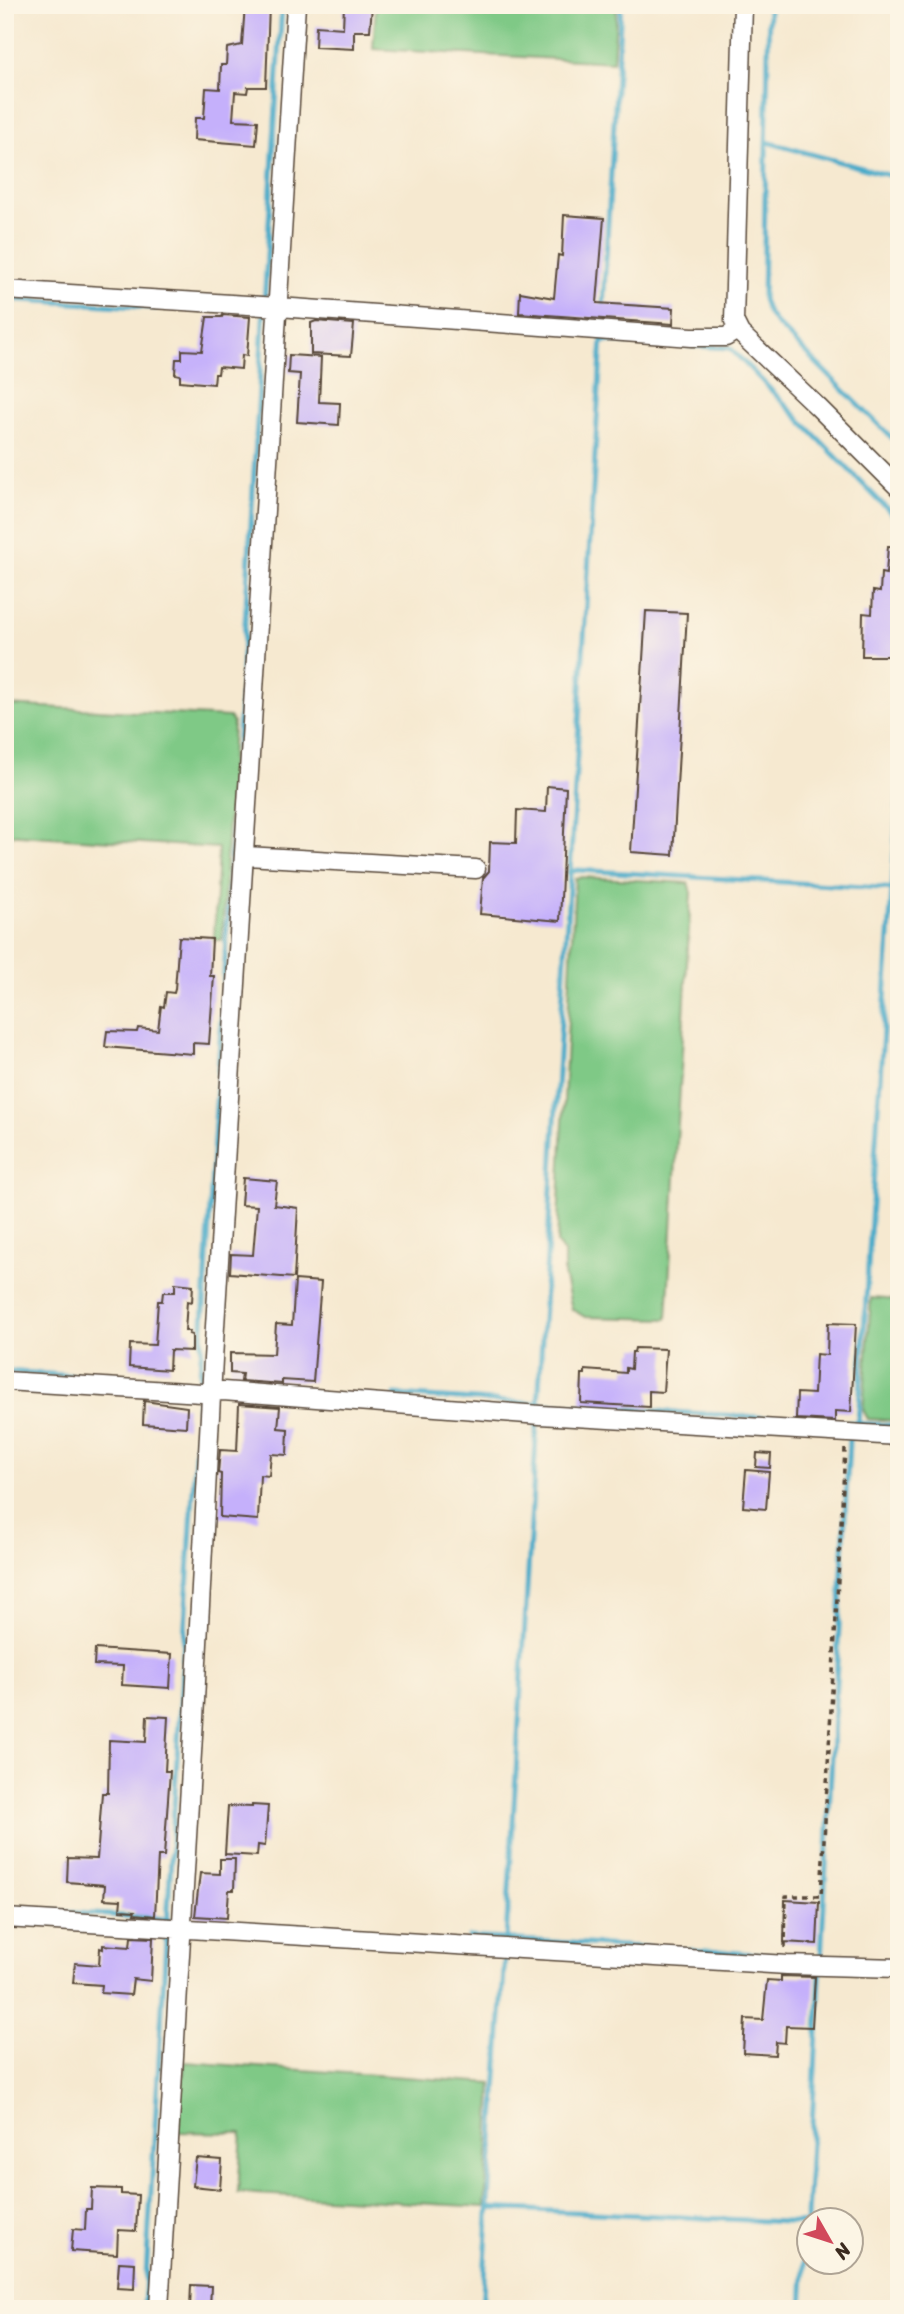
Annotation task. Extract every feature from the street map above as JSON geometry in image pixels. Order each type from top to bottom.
[{"type":"street","points":[[159,2309],[171,1929],[202,1393],[246,856],[269,306],[296,5]]},
{"type":"street","points":[[743,5],[733,312],[737,330],[899,488]]},
{"type":"street","points":[[5,290],[692,337],[726,337],[737,330]]},
{"type":"street","points":[[246,856],[477,869]]},
{"type":"street","points":[[5,1381],[202,1393],[223,1391],[537,1415],[899,1436]]},
{"type":"street","points":[[5,1918],[822,1966],[899,1968]]},
{"type":"path","points":[[788,1951],[784,1946],[786,1896],[821,1896],[845,1454],[849,1433]]},
{"type":"green space","points":[[376,5],[617,5],[613,62],[373,49]]},
{"type":"green space","points":[[5,705],[229,717],[233,723],[222,940],[214,940],[218,848],[5,834]]},
{"type":"green space","points":[[575,878],[688,883],[691,892],[667,1319],[585,1317],[572,1309],[564,1274],[564,1253],[557,1243]]},
{"type":"green space","points":[[871,1298],[899,1300],[899,1421],[868,1419],[863,1410]]},
{"type":"green space","points":[[185,2062],[492,2083],[485,2207],[238,2193],[242,2133],[176,2132]]},
{"type":"building","points":[[245,5],[269,5],[266,87],[248,87],[247,93],[235,92],[233,120],[258,121],[256,145],[194,140],[195,118],[204,118],[206,88],[220,89],[221,65],[226,65],[227,48],[242,45]]},
{"type":"building","points":[[344,5],[372,5],[370,31],[354,31],[354,49],[315,47],[316,26],[343,28]]},
{"type":"building","points":[[564,215],[604,218],[597,303],[674,308],[673,324],[519,313],[520,292],[554,298],[558,255],[562,256]]},
{"type":"building","points":[[207,317],[250,317],[247,356],[242,355],[241,369],[219,367],[214,384],[180,381],[180,375],[175,374],[176,359],[182,359],[182,350],[202,351]]},
{"type":"building","points":[[316,321],[354,324],[351,356],[311,354],[311,323]]},
{"type":"building","points":[[289,355],[321,357],[319,402],[340,403],[339,425],[297,422],[300,374],[288,373]]},
{"type":"building","points":[[888,546],[899,547],[899,656],[862,656],[863,613],[872,614],[873,591],[880,592],[881,573],[886,574]]},
{"type":"building","points":[[646,611],[687,613],[673,855],[631,852]]},
{"type":"building","points":[[547,786],[566,788],[560,921],[480,914],[483,878],[489,871],[490,842],[516,843],[517,810],[546,812]]},
{"type":"building","points":[[179,937],[212,939],[210,976],[214,976],[209,1044],[193,1043],[193,1054],[105,1047],[107,1031],[137,1032],[138,1028],[158,1030],[166,992],[174,993],[175,989]]},
{"type":"building","points":[[243,1178],[277,1181],[274,1205],[298,1208],[294,1278],[230,1273],[231,1254],[253,1255],[257,1206],[241,1205]]},
{"type":"building","points":[[295,1280],[321,1282],[313,1382],[282,1380],[282,1384],[241,1381],[242,1374],[230,1373],[230,1353],[274,1354],[276,1324],[292,1325]]},
{"type":"building","points":[[175,1283],[193,1285],[192,1302],[187,1301],[185,1331],[190,1331],[189,1334],[192,1335],[192,1351],[170,1350],[169,1370],[129,1367],[130,1344],[155,1345],[158,1301],[162,1301],[163,1292],[175,1292]]},
{"type":"building","points":[[828,1323],[856,1324],[851,1412],[835,1411],[835,1421],[796,1419],[797,1393],[814,1394],[816,1354],[827,1355]]},
{"type":"building","points":[[635,1348],[666,1349],[663,1392],[649,1391],[649,1407],[581,1403],[582,1374],[585,1374],[585,1370],[626,1373],[626,1368],[631,1369],[632,1352]]},
{"type":"building","points":[[144,1401],[187,1407],[186,1427],[143,1424]]},
{"type":"building","points":[[239,1404],[280,1407],[278,1428],[288,1429],[287,1455],[271,1454],[269,1476],[260,1475],[258,1520],[220,1517],[220,1450],[237,1451]]},
{"type":"building","points":[[757,1453],[771,1454],[770,1468],[756,1467]]},
{"type":"building","points":[[746,1470],[769,1472],[766,1509],[743,1507]]},
{"type":"building","points":[[95,1649],[172,1654],[170,1688],[122,1685],[123,1666],[94,1665]]},
{"type":"building","points":[[147,1716],[168,1717],[165,1771],[170,1771],[164,1856],[158,1856],[155,1916],[120,1910],[121,1900],[104,1899],[105,1885],[67,1882],[68,1858],[97,1859],[102,1793],[108,1793],[109,1740],[146,1742]]},
{"type":"building","points":[[228,1806],[268,1806],[265,1846],[258,1845],[257,1856],[225,1854]]},
{"type":"building","points":[[220,1859],[235,1859],[234,1890],[229,1890],[227,1918],[195,1916],[200,1873],[220,1874]]},
{"type":"building","points":[[785,1900],[819,1902],[817,1944],[784,1942]]},
{"type":"building","points":[[131,1937],[153,1938],[151,1981],[133,1979],[131,1995],[101,1993],[102,1985],[73,1983],[75,1963],[99,1965],[100,1948],[103,1949],[103,1945],[130,1947]]},
{"type":"building","points":[[781,1976],[815,1977],[812,2027],[786,2026],[785,2043],[776,2042],[775,2055],[743,2053],[745,2019],[763,2020],[767,1980],[781,1981]]},
{"type":"building","points":[[196,2158],[222,2160],[220,2189],[193,2186]]},
{"type":"building","points":[[92,2188],[121,2189],[121,2194],[138,2195],[136,2231],[118,2230],[117,2254],[71,2251],[73,2229],[85,2230],[86,2209],[91,2209]]},
{"type":"building","points":[[119,2262],[135,2263],[134,2289],[117,2288]]},
{"type":"building","points":[[191,2285],[211,2286],[210,2309],[190,2308]]},
{"type":"waterway","points":[[144,2309],[282,5]]},
{"type":"waterway","points":[[603,308],[621,5]]},
{"type":"waterway","points":[[769,5],[763,299],[774,321],[899,445]]},
{"type":"waterway","points":[[767,142],[899,178]]},
{"type":"waterway","points":[[5,299],[156,308]]},
{"type":"waterway","points":[[482,2309],[602,338]]},
{"type":"waterway","points":[[602,341],[730,348],[899,521]]},
{"type":"waterway","points":[[858,1424],[899,779]]},
{"type":"waterway","points":[[569,872],[578,870],[899,889]]},
{"type":"waterway","points":[[5,1371],[168,1382]]},
{"type":"waterway","points":[[395,1395],[899,1426]]},
{"type":"waterway","points":[[802,2309],[850,1424]]},
{"type":"waterway","points":[[5,1908],[168,1919]]},
{"type":"waterway","points":[[469,1937],[808,1957]]},
{"type":"waterway","points":[[488,2208],[796,2222]]}]
